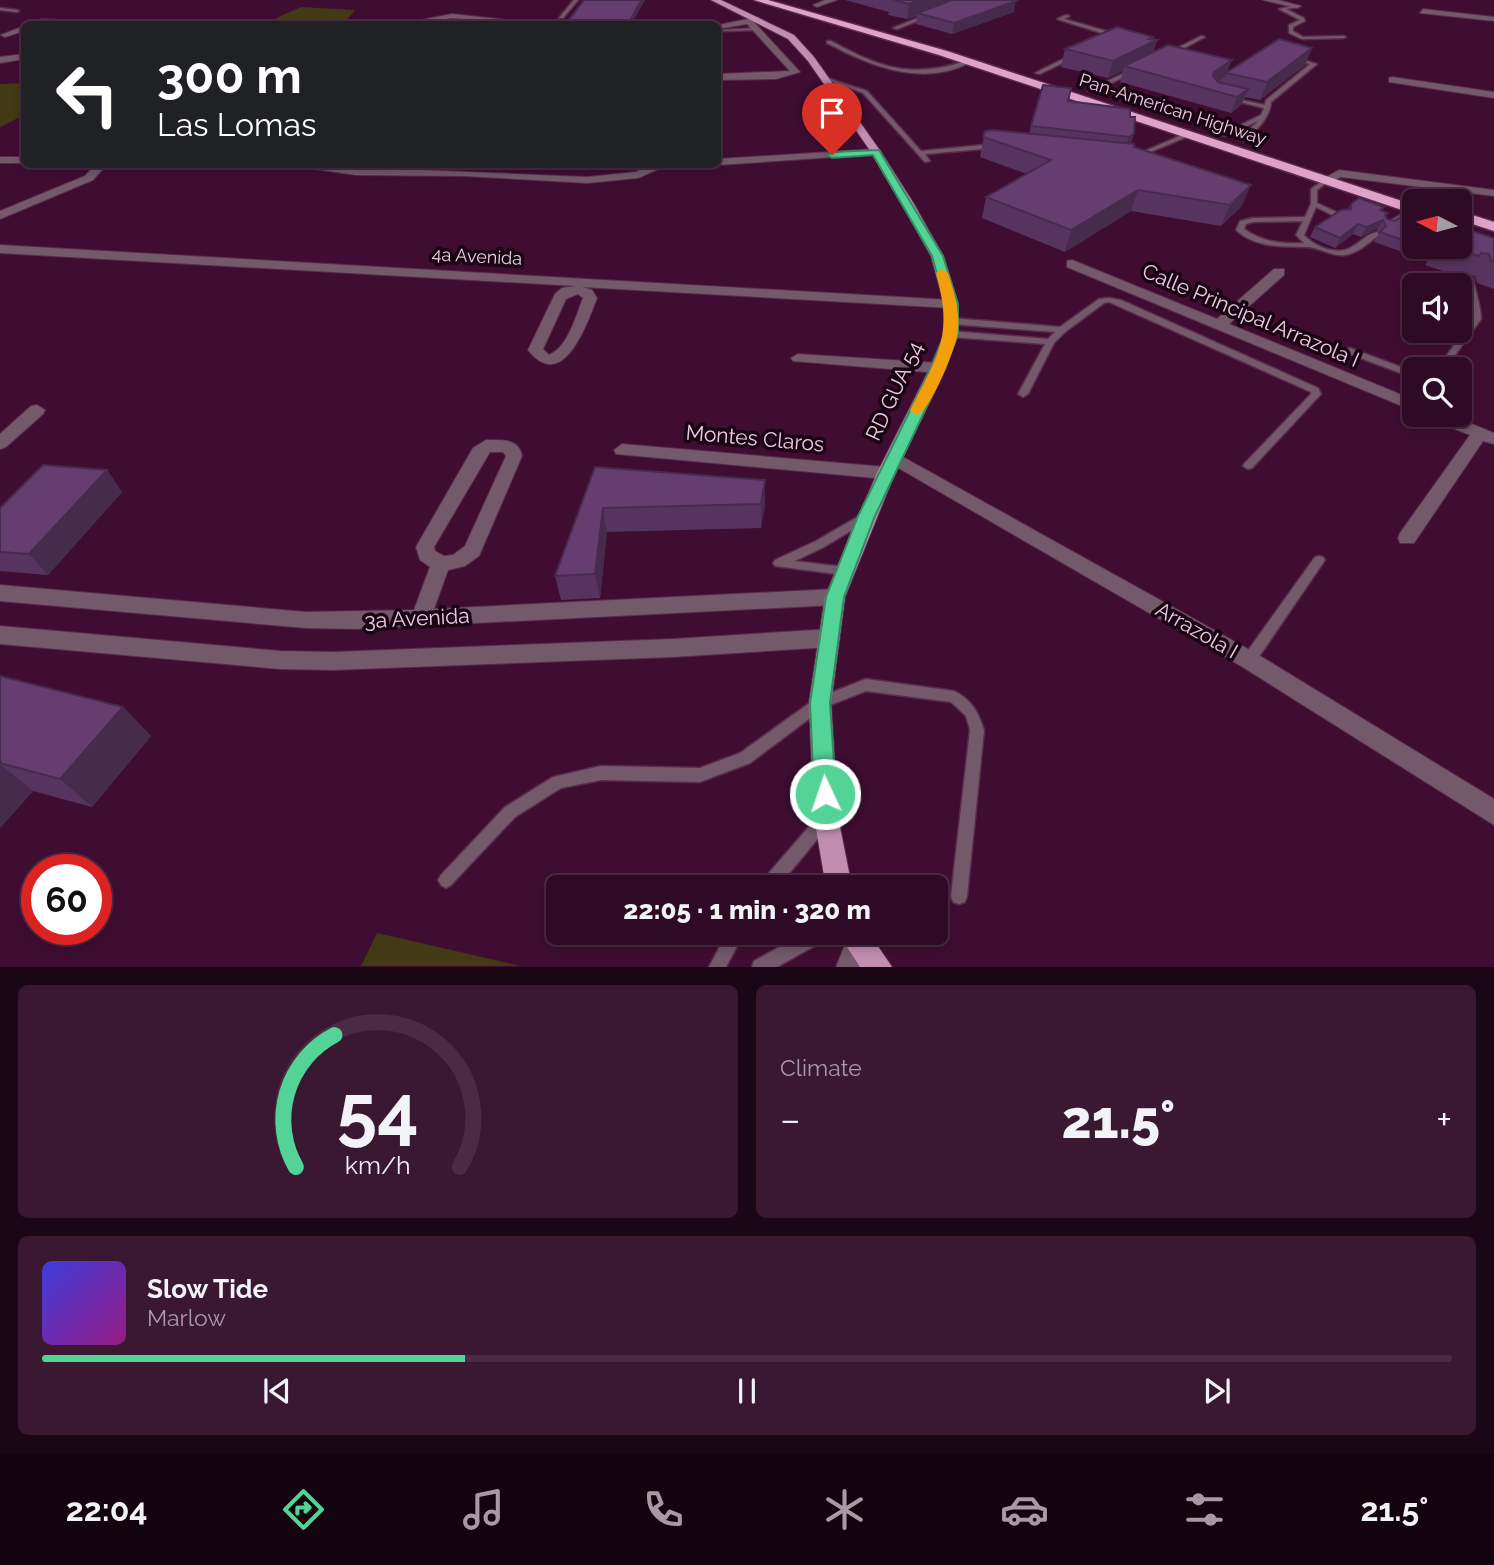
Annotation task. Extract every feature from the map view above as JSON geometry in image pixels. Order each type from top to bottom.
[{"type":"highway","name":"Pan-American Highway","points":[[758,0],[1024,79],[1189,134],[1402,194]]},
{"type":"highway","name":"Pan-American Highway","points":[[778,0],[1038,73],[1303,160],[1363,192],[1402,206]]},
{"type":"highway","points":[[796,0],[817,5],[833,5]]},
{"type":"highway","points":[[731,2],[1024,79]]},
{"type":"highway","points":[[865,19],[992,57]]},
{"type":"highway","points":[[1004,61],[1038,73]]},
{"type":"highway","points":[[1091,91],[1110,108],[1125,110],[1282,163],[1298,164],[1303,160]]},
{"type":"highway","points":[[1363,192],[1364,187],[1370,186],[1402,196]]},
{"type":"highway","points":[[1472,217],[1494,225]]},
{"type":"highway","points":[[1472,229],[1494,236]]},
{"type":"main road","points":[[715,0],[731,2],[754,23],[798,44],[826,78],[876,152],[933,250],[951,320]]},
{"type":"main road","name":"RD GUA 54","points":[[837,875],[826,817],[820,703],[835,597],[866,516],[938,368],[951,320]]},
{"type":"main road","points":[[854,948],[877,967]]},
{"type":"street","points":[[1267,0],[1297,6]]},
{"type":"street","points":[[1423,11],[1494,19]]},
{"type":"street","points":[[422,21],[452,16],[499,21]]},
{"type":"street","points":[[721,29],[754,23],[796,72],[776,76],[721,76]]},
{"type":"street","points":[[5,35],[21,29]]},
{"type":"street","points":[[0,60],[21,57]]},
{"type":"street","points":[[1392,80],[1494,95]]},
{"type":"street","points":[[721,162],[876,152]]},
{"type":"street","points":[[0,160],[21,160]]},
{"type":"street","points":[[0,215],[89,178],[98,168]]},
{"type":"street","points":[[320,168],[356,172],[464,173],[587,180],[638,175],[655,168]]},
{"type":"street","points":[[1333,176],[1494,193]]},
{"type":"street","points":[[1419,184],[1494,200]]},
{"type":"street","name":"4a Avenida","points":[[0,249],[581,286],[809,294],[951,320]]},
{"type":"street","points":[[809,294],[919,297],[933,295],[940,288],[932,257],[933,250]]},
{"type":"street","name":"Calle Principal Arrazola I","points":[[1072,264],[1402,401]]},
{"type":"street","points":[[1219,325],[1279,272]]},
{"type":"street","points":[[581,286],[590,298],[566,352],[547,359],[539,355],[535,350],[561,297],[567,291],[581,286]]},
{"type":"street","points":[[798,358],[938,368]]},
{"type":"street","points":[[0,443],[37,410]]},
{"type":"street","points":[[1407,538],[1487,436],[1465,427]]},
{"type":"street","points":[[486,446],[507,446],[513,450],[514,456],[472,551],[457,561],[441,564],[427,555],[425,547],[479,452],[486,446]]},
{"type":"street","name":"Montes Claros","points":[[622,450],[890,465]]},
{"type":"street","name":"Arrazola I","points":[[890,465],[1249,660],[1494,813]]},
{"type":"street","points":[[421,618],[441,564]]},
{"type":"street","name":"3a Avenida","points":[[0,593],[306,620],[421,618],[835,597]]},
{"type":"street","name":"3a Avenida","points":[[0,635],[280,660],[333,661],[673,648],[830,638]]},
{"type":"lane","points":[[561,18],[576,0]]},
{"type":"lane","points":[[1297,6],[1281,9],[1303,21],[1291,26],[1291,32],[1302,38],[1344,37]]},
{"type":"lane","points":[[0,9],[17,11]]},
{"type":"lane","points":[[895,28],[937,12]]},
{"type":"lane","points":[[1068,16],[1059,19],[1112,37],[1097,45]]},
{"type":"lane","points":[[1166,55],[1203,37]]},
{"type":"lane","points":[[829,41],[862,60],[895,70],[942,71],[966,63]]},
{"type":"lane","points":[[1038,73],[1086,50]]},
{"type":"lane","points":[[1242,140],[1258,127],[1268,107],[1268,101],[1314,64],[1291,57]]},
{"type":"lane","points":[[1091,91],[1141,67]]},
{"type":"lane","points":[[826,78],[865,92],[927,161]]},
{"type":"lane","points":[[1228,97],[1268,107]]},
{"type":"lane","points":[[1224,135],[1261,117]]},
{"type":"lane","points":[[1124,161],[1189,134]]},
{"type":"lane","points":[[920,153],[989,145],[1008,148]]},
{"type":"lane","points":[[1311,245],[1300,235],[1314,204],[1314,190],[1333,176]]},
{"type":"lane","points":[[1314,204],[1342,216]]},
{"type":"lane","points":[[1386,226],[1402,217]]},
{"type":"lane","points":[[1305,219],[1254,220],[1243,223],[1240,230],[1249,237],[1267,243],[1311,245],[1342,254],[1350,252],[1375,234]]},
{"type":"lane","points":[[1472,298],[1478,311],[1472,326]]},
{"type":"lane","points":[[1023,394],[1051,342],[1102,301],[1109,300],[1315,390],[1316,394],[1248,466]]},
{"type":"lane","points":[[951,320],[1062,331]]},
{"type":"lane","points":[[951,320],[1051,342]]},
{"type":"lane","points":[[1350,351],[1402,370]]},
{"type":"lane","points":[[844,571],[779,563],[820,544],[866,516]]},
{"type":"lane","points":[[1249,660],[1319,561]]},
{"type":"lane","points":[[446,880],[510,812],[558,782],[601,774],[700,775],[745,758],[820,703],[866,685],[954,697],[972,713],[977,730],[959,897]]},
{"type":"lane","points":[[778,875],[826,817]]},
{"type":"lane","points":[[718,966],[729,945]]},
{"type":"lane","points":[[760,967],[799,945]]},
{"type":"shaded area","points":[[301,7],[355,10],[346,21],[270,21]]},
{"type":"shaded area","points":[[21,83],[21,116],[0,127],[0,84]]},
{"type":"shaded area","points":[[377,933],[521,966],[361,966]]},
{"type":"building","points":[[584,0],[641,0],[630,21],[569,20]]},
{"type":"building","points":[[893,0],[920,0],[909,4]]},
{"type":"building","points":[[952,0],[1016,1],[954,23],[917,13]]},
{"type":"building","points":[[1117,27],[1157,40],[1113,61],[1065,49]]},
{"type":"building","points":[[1279,39],[1312,48],[1267,82],[1226,73]]},
{"type":"building","points":[[1168,45],[1232,60],[1214,72],[1213,76],[1218,82],[1248,89],[1237,97],[1124,66]]},
{"type":"building","points":[[1043,85],[1071,88],[1068,101],[1130,109],[1130,117],[1135,117],[1134,134],[1129,137],[1031,126]]},
{"type":"building","points":[[985,131],[1134,144],[1134,147],[1251,185],[1230,205],[1138,190],[1071,230],[986,197],[1051,160],[983,137]]},
{"type":"building","points":[[1359,198],[1384,207],[1380,210],[1388,213],[1385,215],[1387,219],[1394,221],[1402,217],[1402,240],[1380,232],[1386,226],[1383,220],[1367,227],[1358,224],[1340,238],[1315,227],[1341,210],[1351,209],[1351,204]]},
{"type":"building","points":[[1472,231],[1494,238],[1494,261],[1491,261],[1489,254],[1481,253],[1479,256],[1472,254]]},
{"type":"building","points":[[43,465],[107,470],[29,554],[0,552],[0,508]]},
{"type":"building","points":[[595,467],[765,480],[761,504],[603,508],[595,574],[555,576]]},
{"type":"building","points":[[0,676],[123,707],[60,779],[0,763]]},
{"type":"slow traffic","points":[[917,411],[951,334],[951,304],[942,273]]},
{"type":"route","points":[[825,794],[820,703],[835,597],[866,516],[938,368],[951,334],[951,304],[937,256],[876,152],[832,155]]}]
